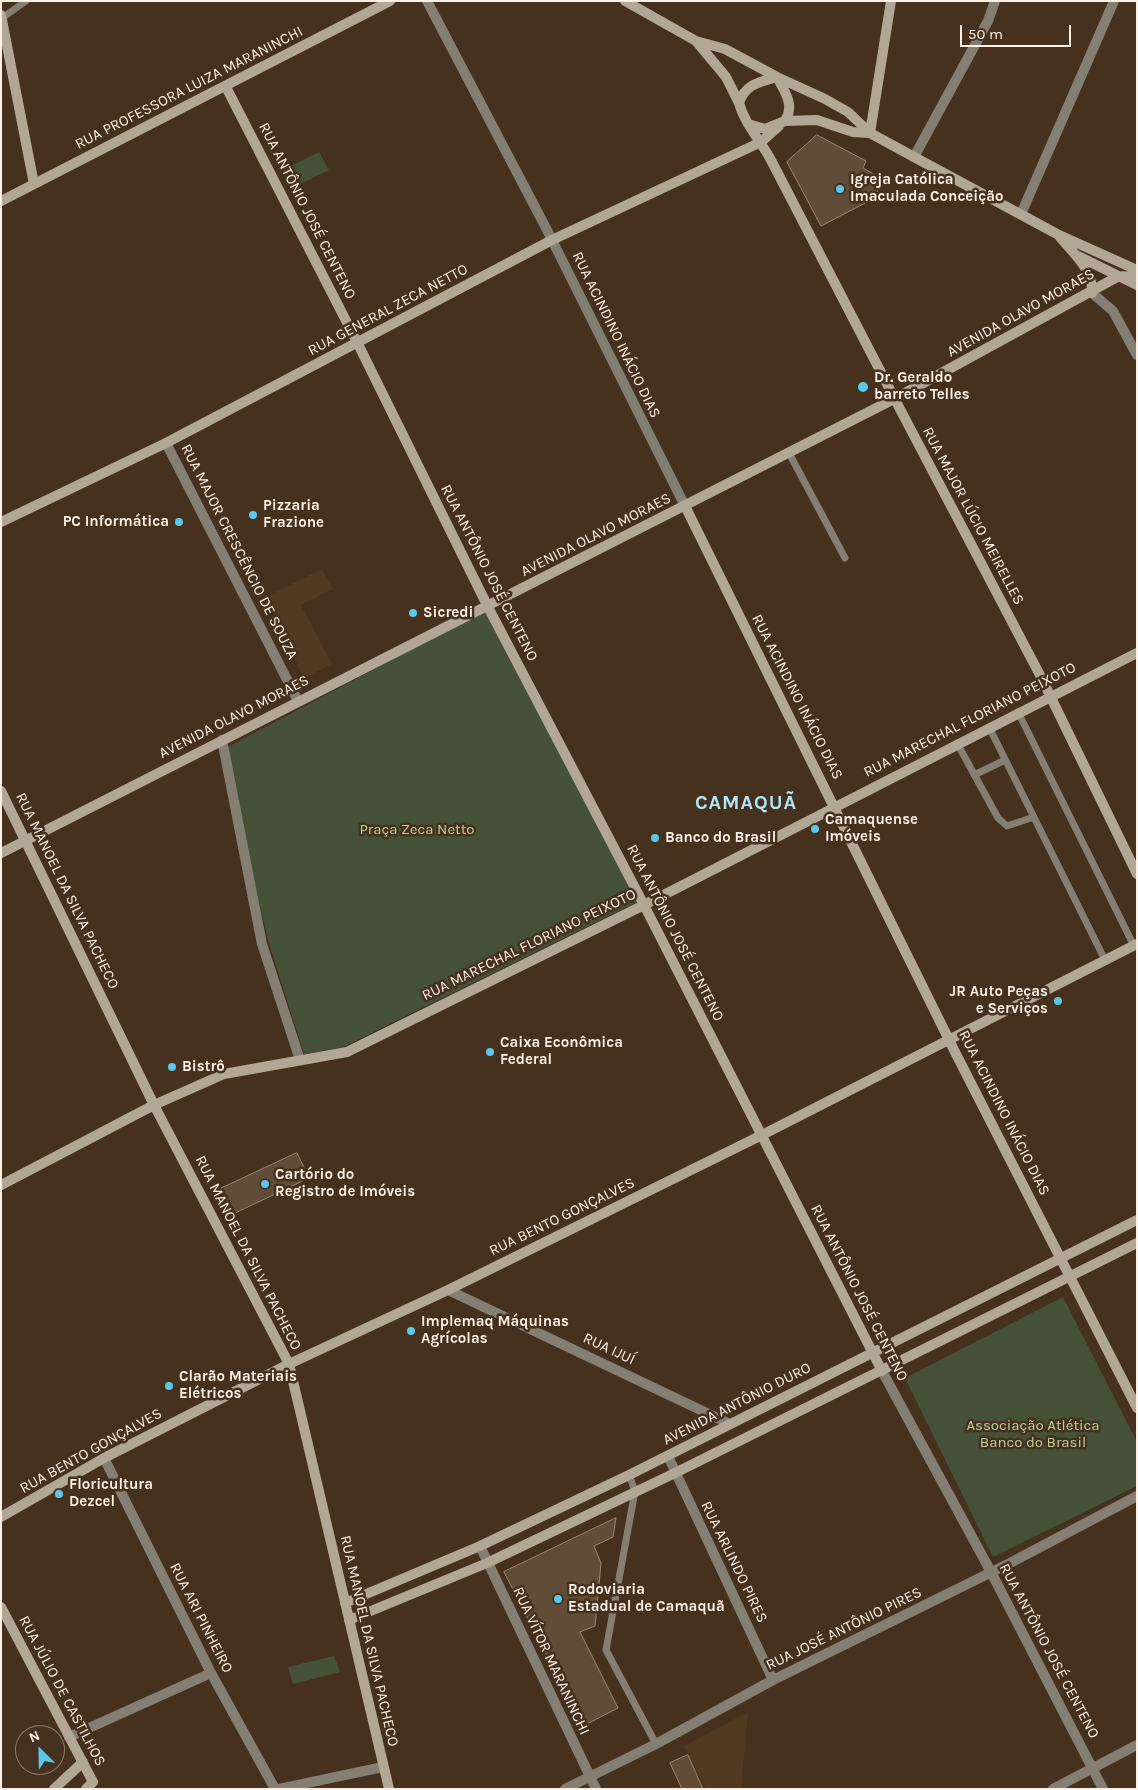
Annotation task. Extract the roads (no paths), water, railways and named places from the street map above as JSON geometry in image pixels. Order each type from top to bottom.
[{"type":"street","name":"RUA PROFESSORA LUIZA MARANINCHI","points":[[1,201],[390,1]]},
{"type":"street","name":"RUA ACINDINO INÁCIO DIAS","points":[[427,1],[552,240],[835,806],[949,1039],[1137,1408]]},
{"type":"street","points":[[625,1],[696,41],[725,49],[848,112],[870,133],[1057,234],[1137,270]]},
{"type":"street","points":[[870,133],[891,1]]},
{"type":"street","points":[[914,157],[988,21],[995,1]]},
{"type":"street","points":[[1021,214],[1114,1]]},
{"type":"street","points":[[2,17],[34,184]]},
{"type":"street","points":[[696,41],[726,77],[740,103],[748,124],[765,129],[785,120],[817,120],[853,132],[870,133]]},
{"type":"street","points":[[740,103],[746,89],[753,84],[777,77]]},
{"type":"street","points":[[777,77],[789,101],[790,108],[785,120]]},
{"type":"street","name":"RUA ANTÔNIO JOSÉ CENTENO","points":[[226,87],[358,344],[488,607],[644,904],[872,1353],[991,1572],[1104,1789]]},
{"type":"street","name":"RUA GENERAL ZECA NETTO","points":[[1,522],[166,443],[358,344],[552,240],[762,142],[785,120]]},
{"type":"street","name":"RUA MAJOR LÚCIO MEIRELLES","points":[[748,124],[762,142],[894,399],[1051,696],[1137,874]]},
{"type":"street","points":[[1057,234],[1089,273],[1092,281],[1092,293],[1113,311],[1137,355]]},
{"type":"street","points":[[1074,254],[1137,285]]},
{"type":"street","points":[[1119,276],[1137,277]]},
{"type":"street","name":"AVENIDA OLAVO MORAES","points":[[1,852],[488,607],[894,399],[1092,293],[1119,276]]},
{"type":"street","name":"RUA MAJOR CRESCÊNCIO DE SOUZA","points":[[166,443],[298,701]]},
{"type":"street","name":"RUA MARECHAL FLORIANO PEIXOTO","points":[[1,1185],[154,1105],[224,1074],[347,1052],[644,904],[1137,653]]},
{"type":"street","points":[[222,740],[262,944],[300,1060]]},
{"type":"street","name":"RUA MANOEL DA SILVA PACHECO","points":[[1,791],[154,1105],[289,1364],[389,1789]]},
{"type":"street","name":"RUA BENTO GONÇALVES","points":[[1,1517],[104,1458],[289,1364],[448,1290],[762,1135],[1135,945]]},
{"type":"street","name":"AVENIDA ANTÔNIO DURO","points":[[345,1603],[480,1546],[668,1456],[1137,1220]]},
{"type":"street","points":[[349,1620],[487,1563],[882,1372],[1137,1243]]},
{"type":"street","name":"RUA IJUÍ","points":[[448,1290],[730,1424]]},
{"type":"street","name":"RUA ARLINDO PIRES","points":[[668,1456],[773,1680]]},
{"type":"street","name":"RUA ARI PINHEIRO","points":[[104,1458],[211,1673],[274,1789]]},
{"type":"street","name":"RUA JOSÉ ANTÔNIO PIRES","points":[[566,1789],[656,1744],[773,1680],[991,1572],[1137,1496]]},
{"type":"street","name":"RUA VÍTOR MARANINCHI","points":[[480,1546],[596,1789]]},
{"type":"street","name":"RUA JÚLIO DE CASTILHOS","points":[[1,1607],[83,1762],[92,1787]]},
{"type":"street","points":[[69,1737],[211,1673]]},
{"type":"street","points":[[1053,1789],[1137,1745]]},
{"type":"street","points":[[54,1789],[83,1762]]},
{"type":"street","points":[[279,1789],[383,1767]]},
{"type":"lane","points":[[2,17],[26,1]]},
{"type":"lane","points":[[789,453],[845,558]]},
{"type":"lane","points":[[1018,712],[1135,945]]},
{"type":"lane","points":[[989,727],[1106,960]]},
{"type":"lane","points":[[957,743],[998,818],[1007,826],[1034,817]]},
{"type":"lane","points":[[974,775],[1005,760]]},
{"type":"lane","points":[[628,1475],[635,1491],[606,1650],[656,1744]]},
{"type":"place","name":"Igreja Católica Imaculada Conceição","points":[[840,189]]},
{"type":"place","name":"Dr. Geraldo barreto Telles","points":[[863,387]]},
{"type":"place","name":"Pizzaria Frazione","points":[[253,515]]},
{"type":"place","name":"PC Informática","points":[[179,522]]},
{"type":"place","name":"Sicredi","points":[[413,613]]},
{"type":"place","name":"Camaquense Imóveis","points":[[815,829]]},
{"type":"place","name":"Banco do Brasil","points":[[655,838]]},
{"type":"place","name":"JR Auto Peças e Serviços","points":[[1058,1001]]},
{"type":"place","name":"Caixa Econômica Federal","points":[[490,1052]]},
{"type":"place","name":"Bistrô","points":[[172,1067]]},
{"type":"place","name":"Cartório do Registro de Imóveis","points":[[265,1184]]},
{"type":"place","name":"Implemaq Máquinas Agrícolas","points":[[411,1331]]},
{"type":"place","name":"Clarão Materiais Elétricos","points":[[169,1386]]},
{"type":"place","name":"Floricultura Dezcel","points":[[59,1494]]},
{"type":"place","name":"Rodoviaria Estadual de Camaquã","points":[[558,1599]]},
{"type":"district","name":"CAMAQUÃ","points":[[746,803]]},
{"type":"park label","name":"Praça Zeca Netto","points":[[417,830]]},
{"type":"park label","name":"Associação Atlética Banco do Brasil","points":[[1033,1434]]}]
